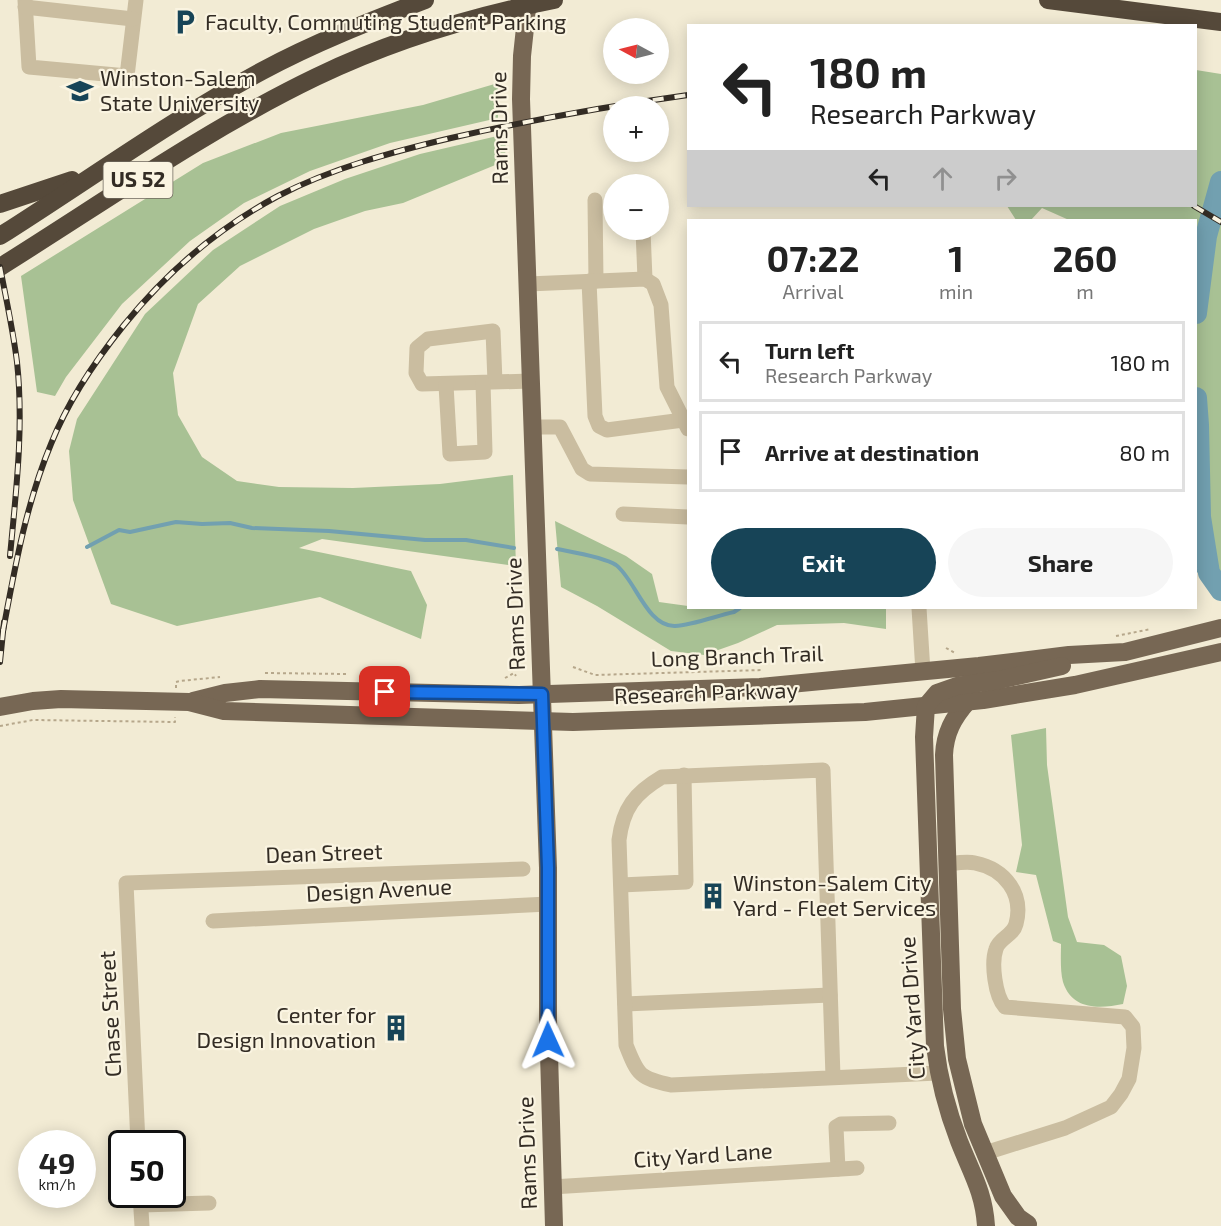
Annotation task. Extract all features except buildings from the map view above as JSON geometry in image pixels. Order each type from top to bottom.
[{"type":"highway","name":"US 52","points":[[0,236],[99,170],[263,70],[349,30],[425,0]]},
{"type":"highway","name":"US 52","points":[[0,267],[198,142],[318,76],[360,57],[450,26],[494,13],[554,0]]},
{"type":"highway","points":[[1047,0],[1221,22]]},
{"type":"highway","points":[[0,204],[99,170]]},
{"type":"main road","name":"Rams Drive","points":[[528,0],[521,99],[543,721],[554,1226]]},
{"type":"main road","name":"Research Parkway","points":[[189,702],[225,693],[260,689],[542,694],[760,687],[923,672],[1069,655],[1125,652],[1221,628]]},
{"type":"main road","points":[[926,706],[931,698],[946,688],[1025,675],[1125,652]]},
{"type":"main road","name":"Research Parkway","points":[[0,707],[33,700],[61,699],[189,702],[224,711],[543,721],[865,712],[1075,686],[1221,652]]},
{"type":"main road","name":"City Yard Drive","points":[[968,701],[954,718],[945,740],[944,755],[954,1040],[963,1089],[973,1124],[985,1153],[1003,1196],[1018,1217],[1031,1225]]},
{"type":"main road","name":"City Yard Drive","points":[[926,706],[924,737],[932,1010],[938,1073],[958,1139],[981,1189],[986,1226]]},
{"type":"main road","points":[[1007,1226],[1015,1223],[1031,1225]]},
{"type":"street","points":[[134,19],[25,3],[28,68],[127,76],[134,19],[136,0]]},
{"type":"street","points":[[528,284],[593,281],[645,279],[653,284],[658,292],[661,305],[668,387],[686,425],[607,430],[599,426],[595,416],[593,281],[595,200]]},
{"type":"street","points":[[643,240],[645,279]]},
{"type":"street","points":[[446,385],[450,454],[485,452],[489,383],[493,331],[428,339],[417,348],[416,373],[422,384],[446,385],[489,383],[531,381]]},
{"type":"street","points":[[533,427],[560,427],[582,469],[590,474],[687,477]]},
{"type":"street","points":[[623,514],[687,518]]},
{"type":"street","points":[[919,609],[923,672]]},
{"type":"street","points":[[833,1077],[823,770],[662,777],[644,788],[631,801],[621,822],[620,831],[627,1046],[638,1073],[651,1081],[671,1085],[938,1073]]},
{"type":"street","points":[[621,885],[686,882],[684,775]]},
{"type":"street","points":[[947,864],[974,862],[990,868],[1005,877],[1014,890],[1019,905],[1016,926],[1011,935],[1000,941],[996,947],[995,957],[997,993],[1005,1007],[1125,1017],[1133,1027],[1134,1048],[1129,1079],[1111,1107],[1065,1128],[985,1153]]},
{"type":"street","name":"Dean Street","points":[[126,883],[523,869]]},
{"type":"street","name":"Chase Street","points":[[126,883],[137,1130]]},
{"type":"street","name":"Design Avenue","points":[[213,921],[548,904]]},
{"type":"street","points":[[625,1004],[830,995]]},
{"type":"street","points":[[838,1169],[836,1127],[838,1125],[889,1123]]},
{"type":"street","name":"City Yard Lane","points":[[552,1187],[857,1168]]},
{"type":"street","points":[[186,1202],[209,1203]]},
{"type":"street","points":[[141,1208],[142,1226]]},
{"type":"path","name":"Long Branch Trail","points":[[573,667],[595,675],[767,670]]},
{"type":"path","points":[[0,726],[33,720],[175,722],[175,717]]},
{"type":"green space","points":[[1197,70],[1221,74],[1221,579],[1197,565],[1197,219],[1067,219],[1042,208],[1032,219],[1015,219],[1008,207],[1197,207]]},
{"type":"green space","points":[[498,83],[498,118],[390,143],[310,171],[244,203],[190,241],[122,304],[66,377],[55,396],[37,392],[21,276],[203,163],[281,133],[423,105]]},
{"type":"green space","points":[[506,134],[505,161],[403,203],[365,211],[314,229],[240,266],[198,304],[173,373],[178,415],[202,457],[237,481],[279,487],[353,488],[440,484],[513,475],[516,566],[322,539],[299,548],[411,571],[427,605],[421,639],[320,597],[177,626],[111,604],[73,500],[69,451],[77,419],[145,314],[213,250],[280,206],[345,179],[420,154]]},
{"type":"green space","points":[[555,521],[626,556],[652,574],[659,602],[687,606],[687,609],[886,609],[886,629],[844,623],[777,625],[738,643],[704,655],[671,651],[561,587]]},
{"type":"green space","points":[[1046,728],[1047,765],[1068,917],[1077,942],[1104,945],[1121,956],[1127,986],[1123,1004],[1105,1007],[1087,1005],[1080,1003],[1067,991],[1061,973],[1061,944],[1053,941],[1036,875],[1016,872],[1022,845],[1011,735]]},
{"type":"waterway","points":[[1197,305],[1206,236],[1221,182]]},
{"type":"waterway","points":[[1197,412],[1200,517],[1209,573],[1221,590]]},
{"type":"waterway","points":[[87,547],[119,530],[130,532],[176,522],[230,523],[252,528],[329,531],[425,540],[466,540],[514,548]]},
{"type":"waterway","points":[[557,549],[596,557],[616,565],[649,611],[665,624],[675,626],[689,624],[738,609]]},
{"type":"waterway","points":[[1197,570],[1209,573]]},
{"type":"railway","points":[[3,631],[28,513],[42,467],[74,397],[113,339],[140,306],[175,270],[214,237],[278,196],[320,177],[385,155],[510,125],[687,95]]},
{"type":"railway","points":[[1196,207],[1221,222]]},
{"type":"railway","points":[[0,267],[14,338],[20,411],[10,556]]},
{"type":"railway","points":[[0,662],[4,622]]},
{"type":"place","name":"Faculty, Commuting Student Parking","points":[[185,22]]},
{"type":"place","name":"Winston-Salem State University","points":[[80,91]]},
{"type":"place","name":"Winston-Salem City Yard - Fleet Services","points":[[713,896]]},
{"type":"place","name":"Center for Design Innovation","points":[[396,1028]]},
{"type":"route","points":[[385,692],[542,694],[548,868],[548,1040]]}]
